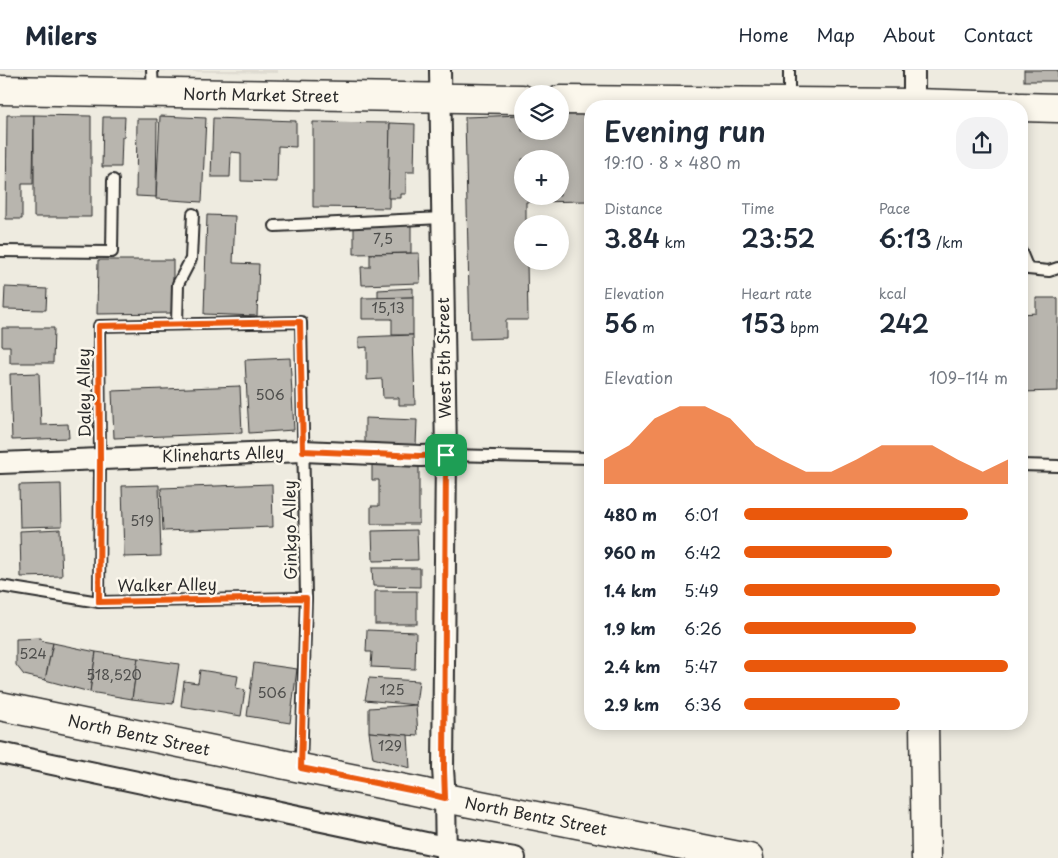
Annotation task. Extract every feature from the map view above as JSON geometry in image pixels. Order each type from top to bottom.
[{"type":"main road","name":"North Market Street","points":[[0,90],[152,81],[441,98],[514,99]]},
{"type":"main road","points":[[569,100],[584,100]]},
{"type":"main road","points":[[1028,106],[1058,108]]},
{"type":"main road","name":"North Bentz Street","points":[[0,706],[733,856]]},
{"type":"main road","points":[[924,730],[926,858]]},
{"type":"street","name":"West 5th Street","points":[[440,70],[446,455],[444,760],[446,852]]},
{"type":"street","points":[[914,70],[914,100]]},
{"type":"street","name":"Klineharts Alley","points":[[0,463],[303,451],[420,456],[446,455]]},
{"type":"street","points":[[0,753],[446,852],[515,858]]},
{"type":"lane","points":[[789,70],[789,100]]},
{"type":"lane","points":[[0,251],[112,252],[113,180]]},
{"type":"lane","points":[[177,324],[178,284],[191,259],[193,214]]},
{"type":"lane","points":[[275,226],[442,218]]},
{"type":"lane","points":[[1028,269],[1049,271],[1058,268]]},
{"type":"lane","name":"Daley Alley","points":[[99,602],[99,326],[300,322]]},
{"type":"lane","name":"Ginkgo Alley","points":[[300,322],[306,598],[301,768]]},
{"type":"lane","points":[[446,455],[584,458]]},
{"type":"lane","points":[[1028,465],[1058,466]]},
{"type":"lane","name":"Walker Alley","points":[[0,586],[99,602],[306,598]]},
{"type":"shaded area","points":[[102,70],[278,70],[278,73]]},
{"type":"building","points":[[1024,70],[1058,70],[1058,81],[1024,81]]},
{"type":"building","points":[[584,114],[584,201],[569,201],[569,150],[514,150],[514,205],[526,205],[526,215],[514,215],[514,270],[527,270],[528,320],[506,320],[506,338],[470,339],[465,117],[514,115],[514,140],[569,140],[569,115]]},
{"type":"building","points":[[7,115],[34,115],[33,184],[22,184],[22,219],[6,219]]},
{"type":"building","points":[[34,115],[91,116],[91,217],[34,217]]},
{"type":"building","points":[[160,116],[206,118],[202,202],[156,199]]},
{"type":"building","points":[[103,117],[125,117],[121,167],[102,167]]},
{"type":"building","points":[[213,118],[296,121],[296,147],[278,146],[277,182],[241,181],[241,153],[231,152],[230,177],[211,177]]},
{"type":"building","points":[[137,119],[157,119],[156,197],[136,196]]},
{"type":"building","points":[[313,122],[390,123],[389,208],[313,207]]},
{"type":"building","points":[[390,123],[415,124],[414,172],[406,172],[406,194],[401,194],[401,198],[388,198]]},
{"type":"building","points":[[207,215],[235,216],[233,263],[259,264],[257,316],[204,314]]},
{"type":"building","points":[[411,223],[411,253],[354,254],[354,224]]},
{"type":"building","points":[[419,253],[420,283],[362,285],[361,267],[370,267],[370,254]]},
{"type":"building","points":[[98,260],[173,260],[173,313],[97,314]]},
{"type":"building","points":[[5,287],[47,289],[46,310],[4,309]]},
{"type":"building","points":[[413,288],[413,297],[378,298],[378,290]]},
{"type":"building","points":[[413,297],[413,335],[392,335],[392,319],[362,319],[362,298]]},
{"type":"building","points":[[1036,298],[1058,298],[1058,391],[1028,392],[1028,314],[1036,313]]},
{"type":"building","points":[[2,328],[54,328],[53,363],[10,363],[10,346],[2,346]]},
{"type":"building","points":[[413,335],[415,405],[399,405],[399,398],[383,398],[382,379],[367,380],[367,347],[359,348],[359,337]]},
{"type":"building","points":[[290,358],[294,430],[249,433],[245,360]]},
{"type":"building","points":[[39,373],[41,425],[68,424],[69,438],[12,440],[10,374]]},
{"type":"building","points":[[240,386],[242,433],[114,438],[112,391]]},
{"type":"building","points":[[365,418],[417,420],[416,446],[365,445]]},
{"type":"building","points":[[372,461],[419,461],[419,524],[371,524],[371,506],[379,506],[379,480],[372,480]]},
{"type":"building","points":[[61,484],[62,526],[20,527],[19,485]]},
{"type":"building","points":[[272,484],[273,527],[163,531],[161,488]]},
{"type":"building","points":[[159,485],[161,556],[124,557],[122,486]]},
{"type":"building","points":[[60,529],[62,576],[21,577],[20,531]]},
{"type":"building","points":[[417,530],[418,560],[373,561],[372,531]]},
{"type":"building","points":[[372,568],[420,568],[420,587],[373,586]]},
{"type":"building","points":[[375,591],[417,591],[417,624],[375,624]]},
{"type":"building","points":[[367,630],[416,632],[415,669],[371,667],[372,652],[366,652]]},
{"type":"building","points":[[41,638],[42,641],[53,643],[45,680],[24,675],[16,665],[16,639]]},
{"type":"building","points":[[53,643],[96,652],[90,692],[45,680]]},
{"type":"building","points":[[96,652],[138,658],[132,699],[90,692]]},
{"type":"building","points":[[138,658],[179,664],[173,704],[132,699]]},
{"type":"building","points":[[254,663],[297,669],[290,723],[247,716]]},
{"type":"building","points":[[200,670],[238,676],[236,688],[245,690],[241,716],[181,706],[184,681],[198,683]]},
{"type":"building","points":[[369,678],[419,681],[416,705],[365,700]]},
{"type":"building","points":[[416,705],[418,736],[369,732],[369,708]]},
{"type":"building","points":[[369,732],[408,735],[410,768],[373,758]]},
{"type":"route","points":[[300,322],[303,451],[420,456],[446,455],[445,798],[301,768],[306,598],[99,602],[99,326],[300,322]]}]
